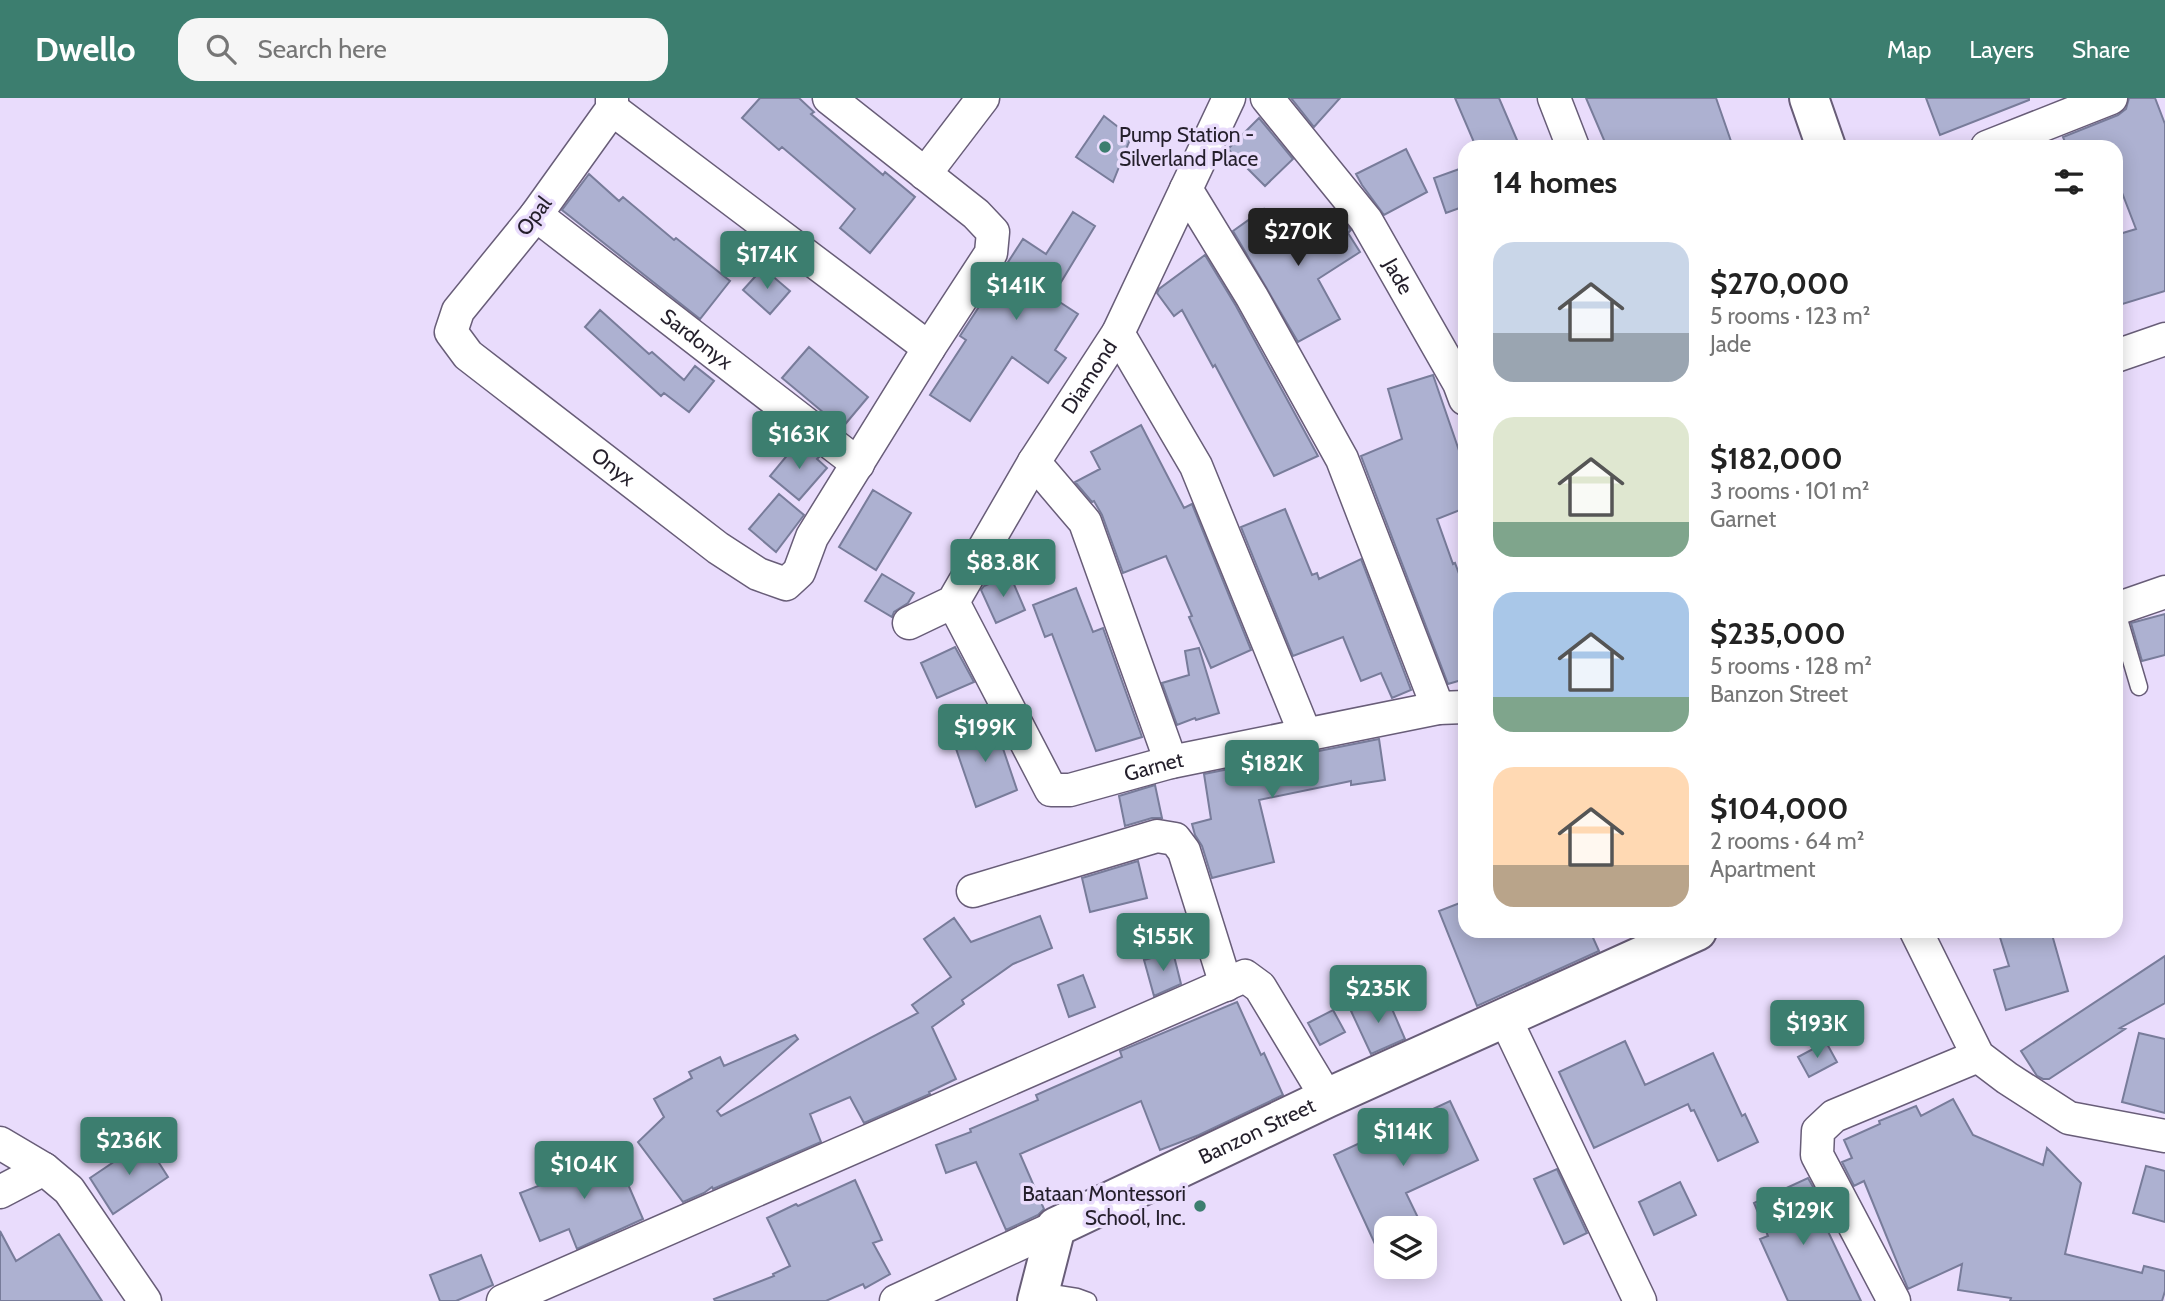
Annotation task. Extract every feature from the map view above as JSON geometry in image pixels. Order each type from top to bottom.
[{"type":"street","points":[[830,98],[976,214],[992,232],[991,253],[858,464]]},
{"type":"street","points":[[925,174],[983,98]]},
{"type":"street","name":"Diamond","points":[[953,602],[1034,463],[1118,332],[1229,98]]},
{"type":"street","name":"Jade","points":[[1267,98],[1366,220],[1458,381]]},
{"type":"street","points":[[1554,98],[1570,140]]},
{"type":"street","points":[[1809,98],[1824,140]]},
{"type":"street","points":[[2005,140],[2111,98]]},
{"type":"street","points":[[612,103],[929,348]]},
{"type":"street","name":"Opal","points":[[451,332],[458,311],[536,215],[612,103]]},
{"type":"street","points":[[1186,189],[1252,296],[1342,459],[1452,708]]},
{"type":"street","name":"Sardonyx","points":[[536,215],[858,464]]},
{"type":"street","name":"Onyx","points":[[451,332],[468,355],[718,548],[758,574],[786,584],[799,572],[812,537],[858,464]]},
{"type":"street","points":[[1118,332],[1196,466],[1306,736]]},
{"type":"street","points":[[2123,354],[2165,339]]},
{"type":"street","points":[[1034,463],[1085,522],[1171,762]]},
{"type":"street","points":[[2123,607],[2165,592]]},
{"type":"street","points":[[909,624],[953,602]]},
{"type":"street","name":"Garnet","points":[[953,602],[1051,790],[1070,790],[1171,762],[1452,708]]},
{"type":"street","points":[[973,891],[1157,836],[1175,839],[1184,851],[1226,985]]},
{"type":"street","name":"Banzon Street","points":[[896,1301],[1327,1098],[1682,938]]},
{"type":"street","points":[[1919,938],[1978,1056],[2007,1079],[2069,1118],[2165,1136]]},
{"type":"street","points":[[503,1301],[1245,976],[1260,987],[1327,1098]]},
{"type":"street","points":[[1505,1018],[1640,1301]]},
{"type":"street","points":[[1894,1301],[1817,1156],[1818,1131],[1835,1116],[1978,1056]]},
{"type":"street","points":[[0,1143],[44,1169],[69,1190],[145,1301]]},
{"type":"street","points":[[0,1192],[44,1169]]},
{"type":"street","points":[[1038,1296],[1056,1227]]},
{"type":"lane","points":[[2123,633],[2139,687]]},
{"type":"lane","points":[[1038,1296],[1077,1297],[1088,1301]]},
{"type":"building","points":[[760,98],[799,98],[814,112],[811,114],[883,175],[885,172],[915,197],[870,253],[840,228],[855,209],[782,147],[779,150],[742,118]]},
{"type":"building","points":[[1291,98],[1340,98],[1314,127]]},
{"type":"building","points":[[1455,98],[1499,98],[1517,140],[1473,140]]},
{"type":"building","points":[[1586,98],[1716,98],[1731,140],[1604,140]]},
{"type":"building","points":[[1926,98],[2029,98],[2029,100],[1940,135]]},
{"type":"building","points":[[2129,98],[2155,98],[2165,124],[2165,291],[2123,304],[2123,233],[2136,229],[2123,195],[2123,140],[2064,140],[2063,137],[2118,115],[2126,109]]},
{"type":"building","name":"Pump Station - Silverland Place","points":[[1104,116],[1131,137],[1113,182],[1076,157]]},
{"type":"building","points":[[1259,118],[1293,159],[1265,186],[1228,149]]},
{"type":"building","points":[[1406,149],[1427,192],[1384,215],[1356,174]]},
{"type":"building","points":[[1458,169],[1458,209],[1446,213],[1434,178]]},
{"type":"building","points":[[589,174],[619,201],[623,197],[674,240],[676,238],[730,281],[700,319],[562,210]]},
{"type":"building","points":[[1264,209],[1288,243],[1336,212],[1351,230],[1348,233],[1360,252],[1318,279],[1340,319],[1298,342],[1233,231]]},
{"type":"building","points":[[1073,212],[1095,226],[1052,297],[1078,314],[1055,350],[1066,358],[1048,383],[1012,357],[970,421],[930,395],[966,340],[960,336],[1023,239],[1046,254]]},
{"type":"building","points":[[1205,255],[1318,456],[1274,476],[1215,365],[1213,367],[1182,310],[1174,316],[1157,293]]},
{"type":"building","points":[[763,268],[790,291],[770,314],[743,290]]},
{"type":"building","points":[[600,310],[649,354],[652,352],[684,380],[695,366],[714,381],[689,412],[664,393],[661,396],[585,327]]},
{"type":"building","points":[[809,347],[868,397],[842,428],[782,378]]},
{"type":"building","points":[[1433,375],[1458,448],[1458,511],[1437,519],[1458,571],[1458,681],[1448,684],[1361,456],[1402,439],[1388,389]]},
{"type":"building","points":[[1141,425],[1184,508],[1192,504],[1251,650],[1211,668],[1166,556],[1123,573],[1102,515],[1094,501],[1092,502],[1075,482],[1100,469],[1091,452]]},
{"type":"building","points":[[799,441],[819,457],[817,459],[827,468],[799,500],[770,476]]},
{"type":"building","points":[[873,490],[911,513],[876,570],[839,547]]},
{"type":"building","points":[[779,494],[804,515],[776,552],[749,529]]},
{"type":"building","points":[[1285,509],[1312,575],[1317,573],[1319,579],[1361,559],[1411,690],[1392,698],[1381,673],[1361,681],[1343,637],[1293,656],[1241,527]]},
{"type":"building","points":[[882,574],[914,593],[908,603],[894,612],[892,617],[865,601]]},
{"type":"building","points":[[1010,575],[1025,610],[996,623],[981,590],[984,586]]},
{"type":"building","points":[[1076,588],[1093,632],[1103,628],[1142,737],[1096,751],[1052,634],[1045,637],[1033,605]]},
{"type":"building","points":[[2165,614],[2165,655],[2142,661],[2131,623]]},
{"type":"building","points":[[955,647],[974,682],[937,698],[921,663]]},
{"type":"building","points":[[1199,648],[1219,713],[1177,725],[1162,683],[1189,675],[1185,651]]},
{"type":"building","points":[[994,722],[1017,790],[976,807],[952,737]]},
{"type":"building","points":[[1379,739],[1385,780],[1351,785],[1351,781],[1259,800],[1274,862],[1212,878],[1192,824],[1211,819],[1204,774]]},
{"type":"building","points":[[1155,785],[1162,818],[1152,818],[1125,826],[1119,796]]},
{"type":"building","points":[[1138,861],[1147,898],[1090,912],[1082,878]]},
{"type":"building","points":[[1458,904],[1458,938],[1593,938],[1599,951],[1477,1006],[1439,911]]},
{"type":"building","points":[[1040,916],[1052,948],[1013,964],[962,1000],[964,1004],[932,1027],[956,1079],[929,1092],[930,1094],[864,1123],[850,1097],[810,1114],[821,1142],[713,1189],[712,1187],[683,1202],[638,1142],[664,1117],[654,1099],[692,1078],[689,1072],[720,1057],[724,1066],[795,1035],[798,1039],[717,1111],[721,1116],[918,1013],[912,1005],[951,977],[924,939],[954,918],[971,942]]},
{"type":"building","points":[[2000,938],[2053,938],[2068,991],[2006,1010],[1994,970],[2009,966]]},
{"type":"building","points":[[1173,952],[1181,984],[1154,996],[1144,960]]},
{"type":"building","points":[[2165,956],[2165,1003],[2120,1028],[2125,1029],[2049,1079],[2037,1076],[2021,1051]]},
{"type":"building","points":[[1083,975],[1095,1007],[1069,1017],[1058,985]]},
{"type":"building","points":[[1386,995],[1405,1039],[1371,1054],[1351,1011]]},
{"type":"building","points":[[1237,1002],[1283,1095],[1199,1135],[1160,1150],[1141,1101],[1020,1154],[1044,1209],[1038,1215],[1006,1230],[976,1162],[946,1173],[936,1145],[971,1132],[970,1129],[1038,1100],[1036,1095],[1122,1057],[1120,1051]]},
{"type":"building","points":[[1333,1010],[1345,1032],[1320,1045],[1308,1023]]},
{"type":"building","points":[[2139,1033],[2165,1039],[2165,1113],[2122,1102]]},
{"type":"building","points":[[1625,1041],[1645,1085],[1713,1053],[1742,1116],[1745,1114],[1758,1142],[1718,1161],[1694,1110],[1691,1111],[1688,1104],[1594,1148],[1559,1072]]},
{"type":"building","points":[[1826,1042],[1837,1062],[1809,1077],[1798,1057]]},
{"type":"building","points":[[1953,1099],[1973,1135],[2043,1165],[2047,1148],[2081,1183],[2065,1254],[2142,1273],[2144,1266],[2165,1271],[2162,1301],[2010,1301],[2011,1298],[1958,1290],[1962,1264],[1908,1289],[1864,1181],[1854,1186],[1842,1162],[1852,1158],[1844,1140],[1880,1124],[1879,1121],[1916,1106],[1921,1116]]},
{"type":"building","points":[[1450,1101],[1478,1160],[1406,1193],[1417,1216],[1374,1216],[1374,1242],[1334,1155]]},
{"type":"building","points":[[145,1141],[168,1177],[113,1214],[90,1178]]},
{"type":"building","points":[[604,1146],[614,1165],[618,1161],[643,1219],[577,1249],[569,1229],[540,1241],[520,1193],[551,1181],[550,1178],[578,1166],[576,1162]]},
{"type":"building","points":[[2146,1166],[2165,1171],[2165,1222],[2133,1213]]},
{"type":"building","points":[[1557,1169],[1587,1233],[1564,1244],[1534,1179]]},
{"type":"building","points":[[1808,1178],[1821,1201],[1815,1204],[1861,1301],[1788,1301],[1760,1239],[1768,1236],[1754,1203]]},
{"type":"building","points":[[855,1180],[882,1240],[873,1243],[890,1274],[865,1288],[863,1284],[826,1301],[715,1301],[714,1299],[774,1276],[773,1274],[790,1266],[767,1218]]},
{"type":"building","points":[[1680,1182],[1696,1215],[1654,1235],[1639,1202]]},
{"type":"building","points":[[0,1231],[16,1261],[59,1234],[102,1301],[0,1301]]},
{"type":"building","points":[[481,1255],[493,1285],[456,1301],[440,1301],[430,1275]]},
{"type":"place","name":"Pump Station - Silverland Place","points":[[1105,147]]},
{"type":"place","name":"Bataan Montessori School, Inc.","points":[[1200,1206]]}]
